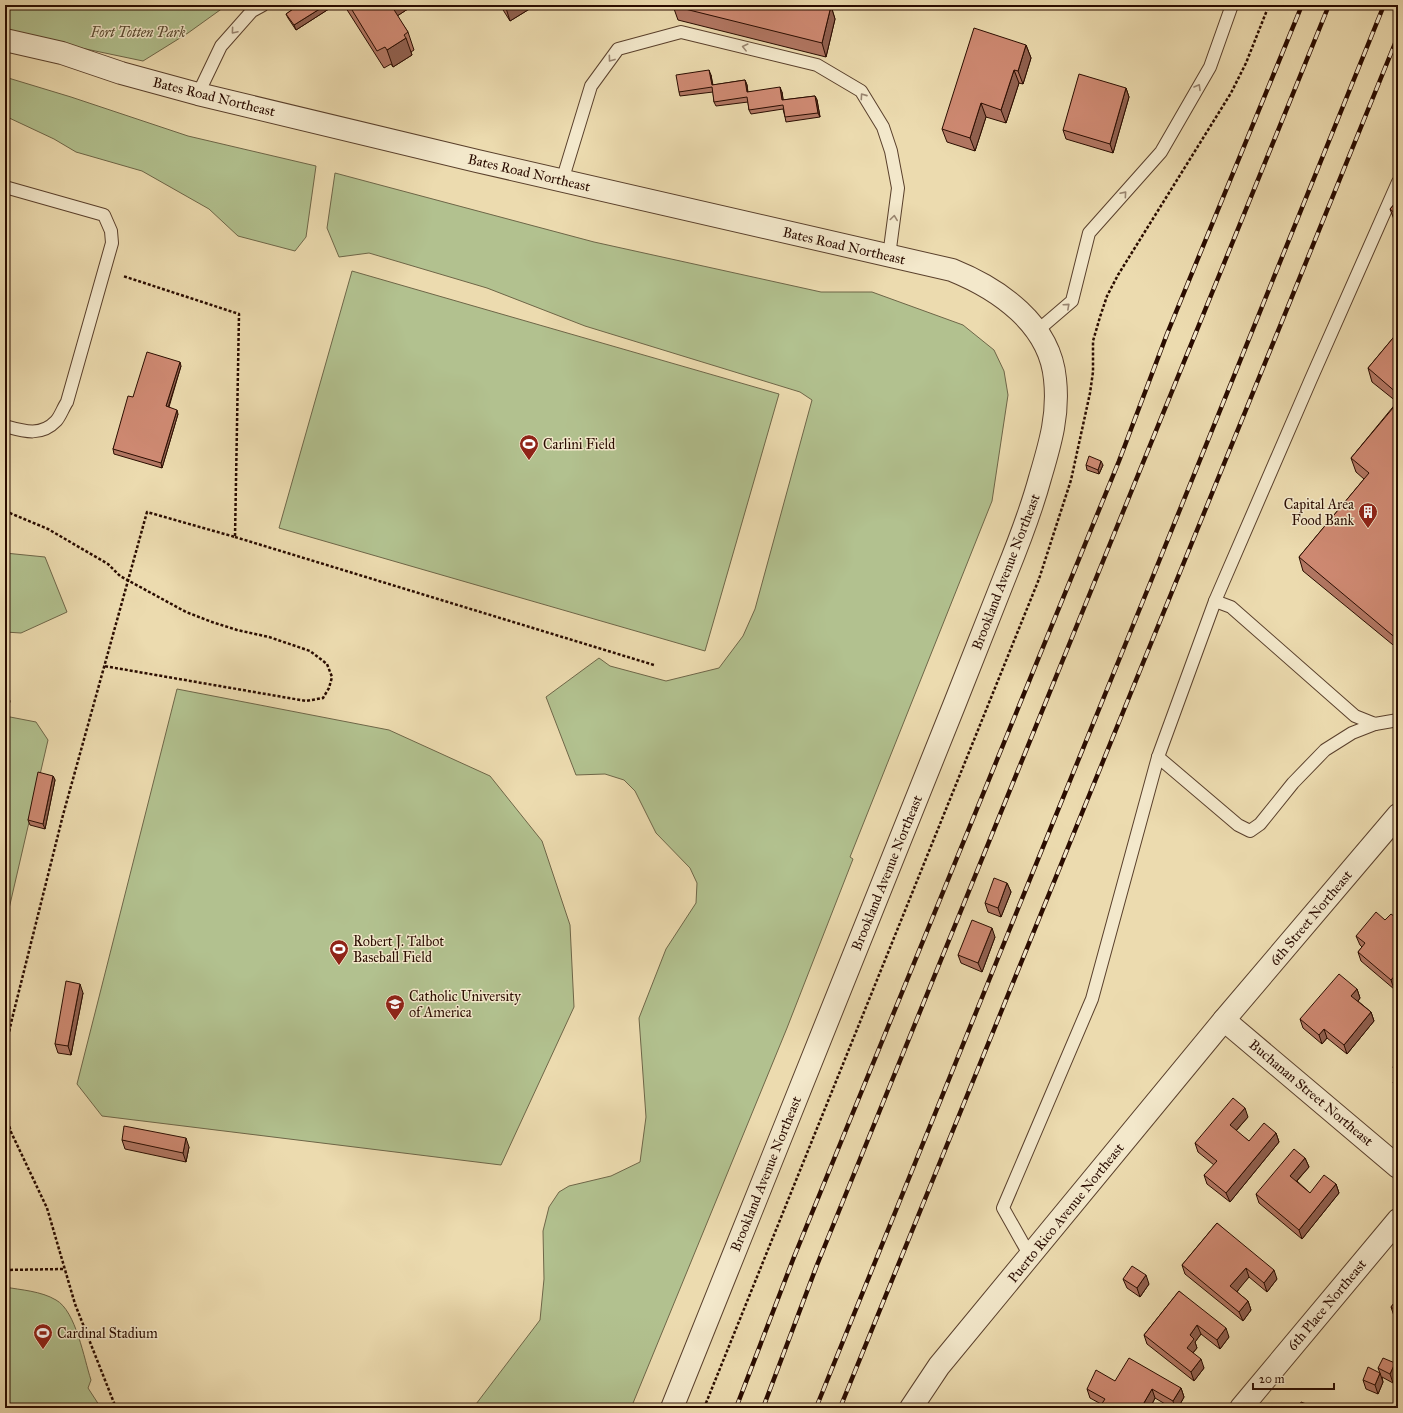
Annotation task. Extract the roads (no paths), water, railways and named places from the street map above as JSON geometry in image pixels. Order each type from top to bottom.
[{"type":"street","name":"Bates Road Northeast","points":[[5,40],[62,53],[128,75],[198,94],[562,181],[952,270],[979,282],[1014,307],[1037,332]]},
{"type":"street","name":"Brookland Avenue Northeast","points":[[672,1408],[925,779],[1030,513],[1052,441],[1056,408],[1055,379],[1051,357],[1048,348],[1037,332]]},
{"type":"street","name":"6th Street Northeast","points":[[1224,1020],[1398,815]]},
{"type":"street","name":"Puerto Rico Avenue Northeast","points":[[911,1408],[939,1366],[1224,1020]]},
{"type":"street","name":"Buchanan Street Northeast","points":[[1224,1020],[1398,1167]]},
{"type":"street","name":"6th Place Northeast","points":[[1241,1408],[1398,1220]]},
{"type":"lane","points":[[198,94],[222,46],[252,11],[263,5]]},
{"type":"lane","points":[[1037,332],[1072,301],[1089,234],[1161,152],[1210,67],[1232,5]]},
{"type":"lane","points":[[562,181],[591,86],[618,49],[681,32],[817,65],[861,91],[883,127],[891,151],[898,188],[889,256]]},
{"type":"lane","points":[[1030,1256],[1003,1208],[1092,999],[1158,757],[1215,601],[1398,182]]},
{"type":"lane","points":[[5,187],[104,215],[111,231],[112,243],[67,402],[56,421],[44,430],[29,432],[5,426]]},
{"type":"lane","points":[[1215,601],[1232,607],[1355,716],[1375,724]]},
{"type":"lane","points":[[1158,757],[1238,825],[1250,831],[1260,824],[1293,783],[1326,750],[1352,733],[1375,724],[1398,720]]},
{"type":"railway","points":[[736,1408],[794,1257],[1119,461],[1167,334],[1302,5]]},
{"type":"railway","points":[[763,1408],[817,1265],[1329,5]]},
{"type":"railway","points":[[816,1408],[1384,5]]},
{"type":"railway","points":[[840,1408],[1398,36]]},
{"type":"place","name":"Carlini Field","points":[[529,461]]},
{"type":"place","name":"Capital Area Food Bank","points":[[1368,529]]},
{"type":"place","name":"Robert J. Talbot Baseball Field","points":[[339,966]]},
{"type":"place","name":"Catholic University of America","points":[[395,1021]]},
{"type":"place","name":"Cardinal Stadium","points":[[43,1350]]},
{"type":"park label","name":"Fort Totten Park","points":[[138,32]]}]
